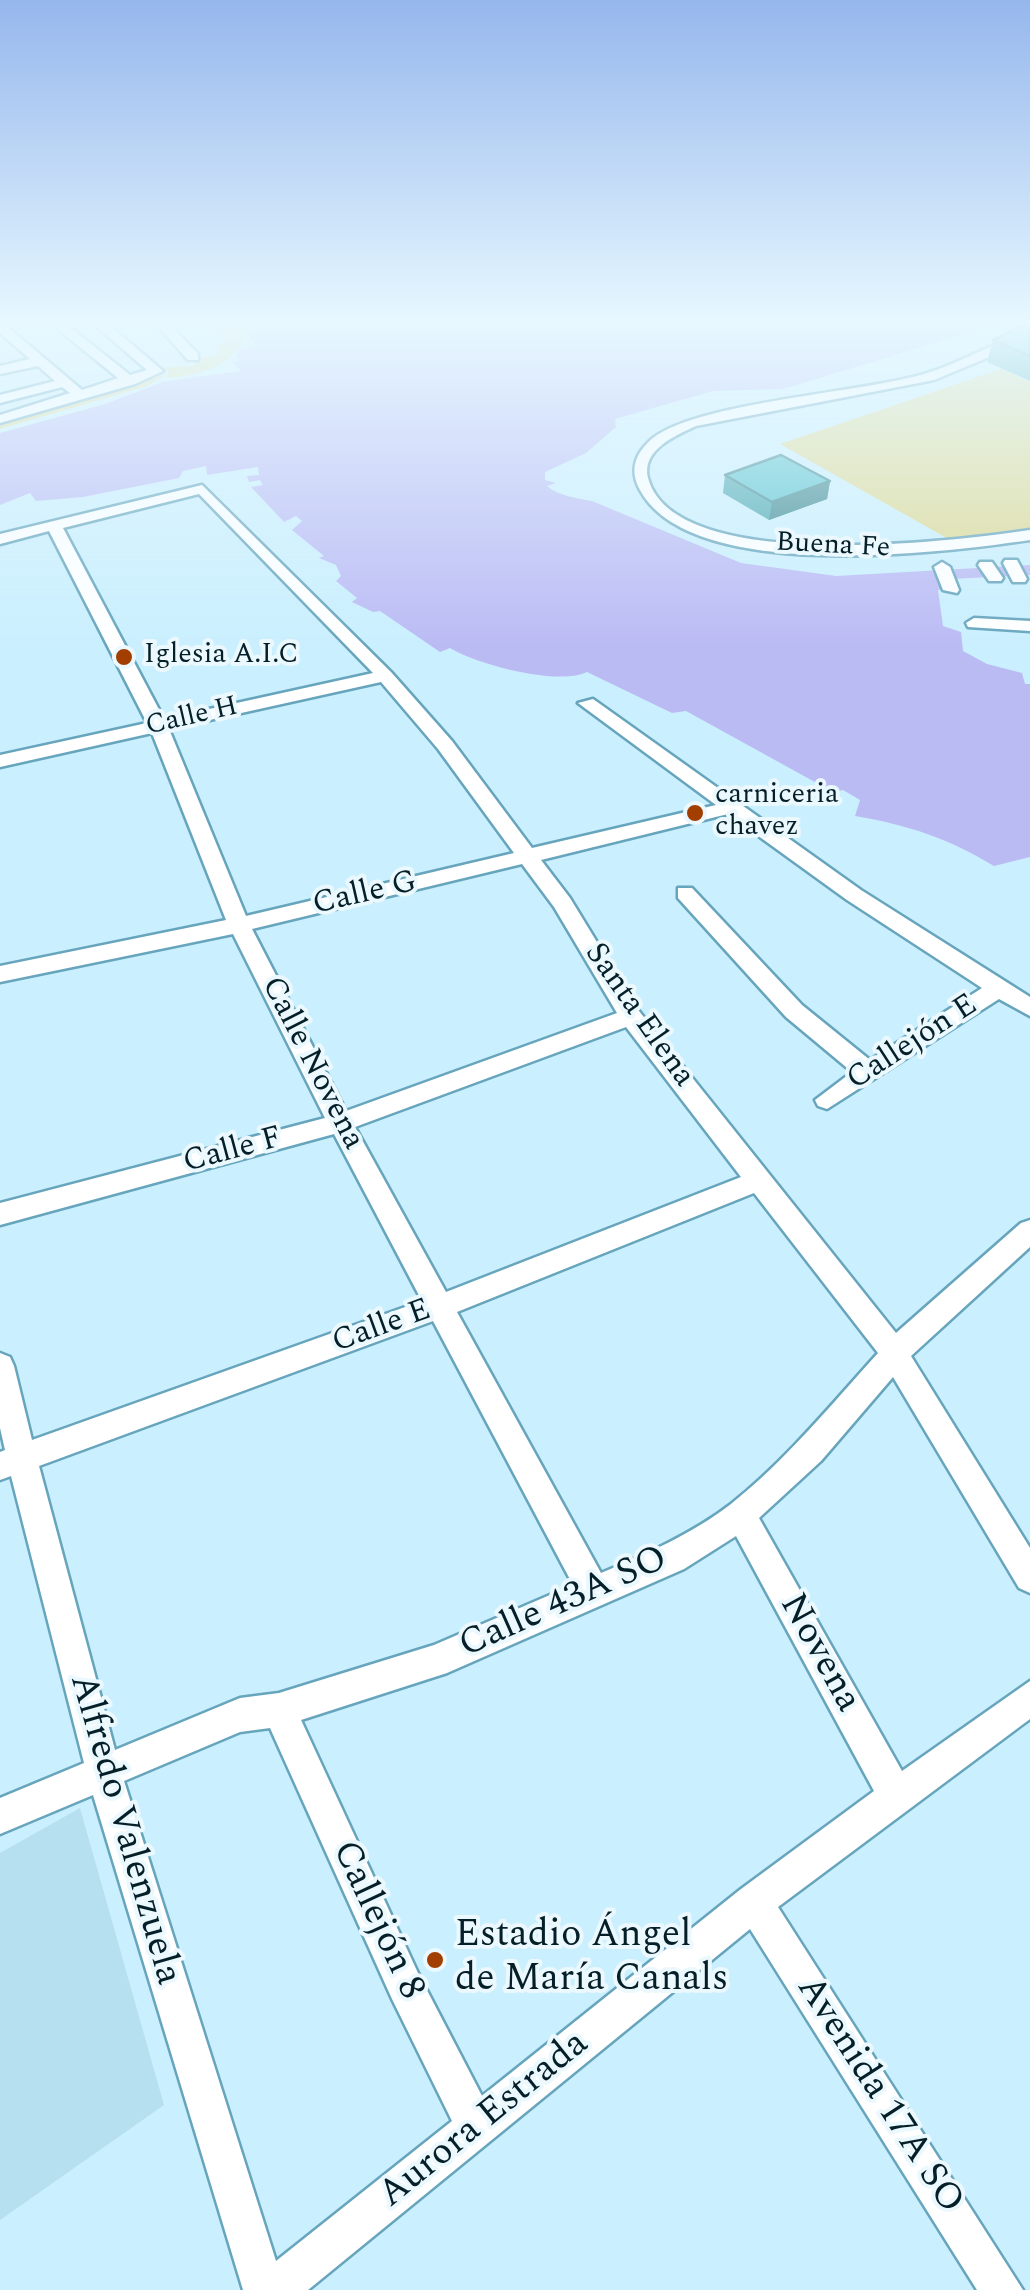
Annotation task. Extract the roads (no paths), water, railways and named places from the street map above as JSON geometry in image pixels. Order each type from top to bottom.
[{"type":"street","name":"Buena Fe","points":[[673,432],[662,437],[642,458],[640,478],[648,494],[682,521],[738,540],[780,547],[884,552],[1030,535]]},
{"type":"street","name":"Santa Elena","points":[[53,524],[202,489],[385,676],[445,745],[528,856],[631,1017],[895,1354],[1030,1576]]},
{"type":"street","points":[[0,540],[53,524]]},
{"type":"street","name":"Calle Novena","points":[[53,524],[158,726],[239,925],[340,1123],[594,1592]]},
{"type":"street","points":[[974,623],[1030,626]]},
{"type":"street","name":"Calle H","points":[[0,761],[385,676]]},
{"type":"street","points":[[587,703],[729,808],[1030,1008]]},
{"type":"street","name":"Calle G","points":[[0,974],[239,925],[729,808]]},
{"type":"street","points":[[685,893],[794,1011],[870,1073]]},
{"type":"street","name":"Callejón E","points":[[827,1100],[999,988]]},
{"type":"street","name":"Calle F","points":[[0,1214],[340,1123],[631,1017]]},
{"type":"street","name":"Calle E","points":[[10,1462],[438,1307],[760,1180]]},
{"type":"street","name":"Calle 43A SO","points":[[0,1816],[240,1715],[279,1710],[435,1661],[673,1558],[741,1515],[810,1451],[895,1354],[1030,1231]]},
{"type":"street","name":"Alfredo Valenzuela","points":[[0,1366],[10,1462],[203,2109],[264,2290]]},
{"type":"street","name":"Novena","points":[[741,1515],[895,1794]]},
{"type":"street","name":"Aurora Estrada","points":[[274,2290],[478,2130],[754,1902],[895,1794],[1030,1698]]},
{"type":"street","name":"Callejón 8","points":[[279,1710],[404,1986],[478,2130]]},
{"type":"street","name":"Avenida 17A SO","points":[[754,1902],[1002,2290]]},
{"type":"water","points":[[610,432],[586,453],[545,472],[545,480],[556,483],[547,486],[741,563],[836,576],[1030,565],[1030,575],[951,579],[955,589],[938,590],[943,626],[961,632],[963,651],[987,664],[1022,673],[1025,684],[1030,684],[1030,857],[994,866],[927,834],[855,816],[860,800],[843,790],[833,792],[686,711],[672,713],[587,672],[558,677],[539,675],[498,667],[450,648],[440,652],[380,611],[373,612],[352,602],[357,598],[336,581],[341,576],[336,565],[319,558],[324,556],[292,530],[302,521],[296,516],[284,522],[251,487],[263,485],[260,480],[249,482],[247,476],[259,475],[258,467],[207,475],[206,466],[183,471],[179,478],[83,497],[36,501],[30,493],[0,505],[0,433]]},
{"type":"place","name":"Iglesia A.I.C","points":[[124,657]]},
{"type":"place","name":"carniceria chavez","points":[[695,813]]},
{"type":"place","name":"Estadio Ángel de María Canals","points":[[435,1960]]}]
